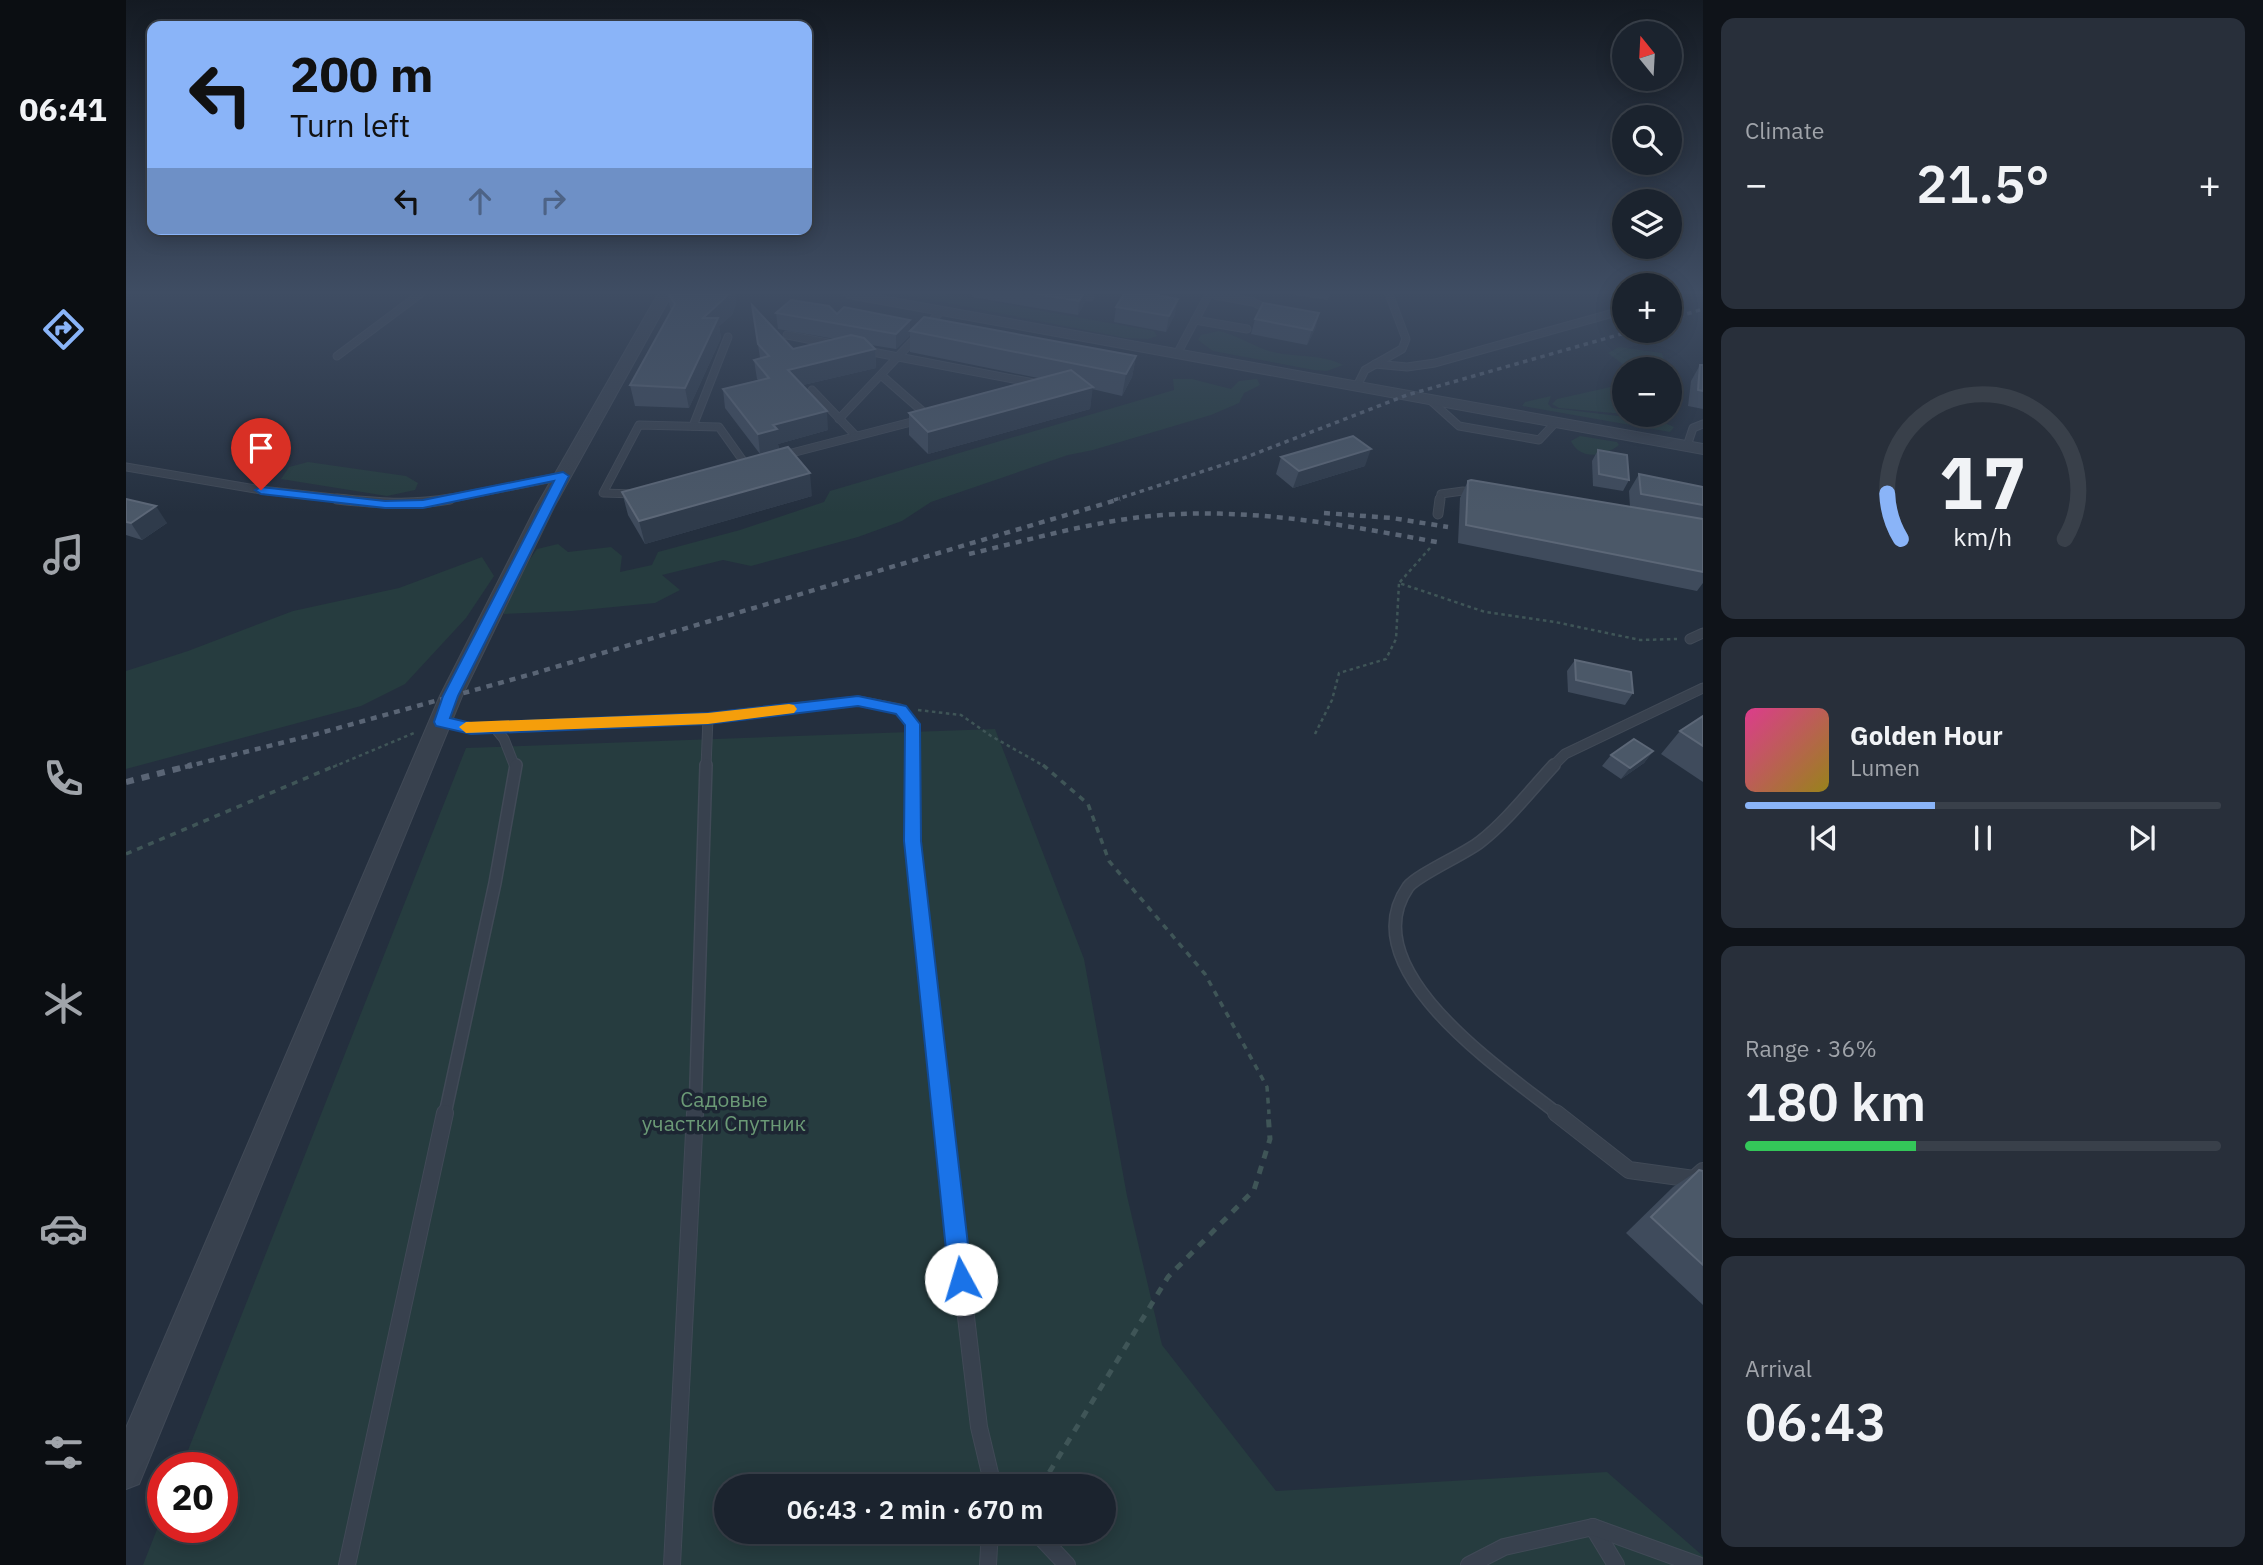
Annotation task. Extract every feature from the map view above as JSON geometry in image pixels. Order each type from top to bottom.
[{"type":"street","points":[[126,1471],[451,696],[563,476],[624,367]]},
{"type":"street","points":[[1250,367],[1695,448]]},
{"type":"lane","points":[[693,426],[716,367]]},
{"type":"lane","points":[[839,419],[889,367]]},
{"type":"lane","points":[[950,367],[1048,386],[1022,393]]},
{"type":"lane","points":[[1357,386],[1365,370],[1370,367]]},
{"type":"lane","points":[[881,375],[929,417]]},
{"type":"lane","points":[[812,390],[856,436]]},
{"type":"lane","points":[[771,459],[942,414]]},
{"type":"lane","points":[[1695,448],[1693,428],[1703,424]]},
{"type":"lane","points":[[649,491],[637,494],[603,493],[639,425],[719,427],[746,465]]},
{"type":"lane","points":[[734,468],[759,462]]},
{"type":"lane","points":[[126,467],[261,490],[385,505],[423,504],[563,476]]},
{"type":"lane","points":[[1438,514],[1441,494],[1463,491],[1489,494]]},
{"type":"lane","points":[[1690,639],[1703,633]]},
{"type":"lane","points":[[1703,688],[1565,754],[1481,842],[1409,886],[1397,915],[1397,951],[1421,993],[1464,1040],[1629,1170],[1693,1179],[1703,1171]]},
{"type":"lane","points":[[441,722],[471,728],[495,728],[708,718],[858,701],[900,709],[912,724],[912,841],[965,1320],[979,1427],[990,1474]]},
{"type":"lane","points":[[672,1565],[693,1162],[708,718]]},
{"type":"lane","points":[[347,1565],[495,883],[516,764],[504,738],[495,728]]},
{"type":"lane","points":[[1593,1527],[1616,1565]]},
{"type":"lane","points":[[1469,1565],[1504,1547],[1593,1527],[1698,1565]]},
{"type":"lane","points":[[988,1565],[989,1544]]},
{"type":"lane","points":[[1047,1544],[1067,1565]]},
{"type":"path","points":[[1315,734],[1332,700],[1339,673],[1386,659],[1395,639],[1399,583],[1430,548]]},
{"type":"path","points":[[1399,583],[1485,612],[1555,622],[1640,640],[1690,639]]},
{"type":"path","points":[[900,709],[961,715],[991,736],[1051,770],[1088,804],[1110,861],[1136,897],[1157,916],[1205,974],[1267,1087],[1270,1139],[1254,1190],[1168,1277],[1088,1403],[1048,1474]]},
{"type":"path","points":[[126,854],[441,722]]},
{"type":"green space","points":[[1298,367],[1338,367],[1327,371]]},
{"type":"green space","points":[[1173,379],[1192,379],[1231,389],[1239,381],[1257,379],[1260,385],[1244,393],[1239,403],[1211,415],[1068,455],[931,502],[902,521],[858,537],[751,566],[723,560],[662,575],[680,590],[655,603],[504,614],[502,599],[537,549],[558,544],[568,552],[611,547],[622,556],[620,572],[652,565],[658,552],[740,530],[824,502],[830,491],[1174,390]]},
{"type":"green space","points":[[1612,387],[1612,413],[1559,408],[1552,404],[1557,399]]},
{"type":"green space","points":[[1551,396],[1548,404],[1552,408],[1612,415],[1612,422],[1522,406],[1525,402]]},
{"type":"green space","points":[[1642,427],[1674,427],[1670,432]]},
{"type":"green space","points":[[1580,436],[1617,442],[1619,445],[1600,454],[1587,454],[1580,452],[1571,441]]},
{"type":"green space","points":[[308,462],[406,476],[418,483],[415,490],[387,496],[281,479],[289,467]]},
{"type":"green space","points":[[482,557],[494,576],[466,618],[405,684],[361,706],[126,769],[126,671],[188,651],[293,611],[399,588]]},
{"type":"green space","name":"Садовые участки Спутник","points":[[995,729],[1084,959],[1127,1196],[1162,1345],[1276,1491],[1607,1472],[1703,1556],[1703,1565],[143,1565],[152,1543],[238,1543],[238,1452],[187,1452],[466,748]]},
{"type":"building","points":[[640,367],[695,367],[685,388],[630,385]]},
{"type":"building","points":[[760,367],[800,367],[788,370],[827,411],[773,425],[777,429],[758,434],[723,389],[769,378]]},
{"type":"building","points":[[1091,367],[1130,367],[1126,374]]},
{"type":"building","points":[[1700,367],[1703,367],[1703,391],[1698,390]]},
{"type":"building","points":[[1071,370],[1093,387],[928,432],[909,413]]},
{"type":"building","points":[[1353,436],[1371,449],[1299,471],[1281,457]]},
{"type":"building","points":[[788,447],[810,473],[639,521],[622,492]]},
{"type":"building","points":[[1598,450],[1627,455],[1629,480],[1599,474]]},
{"type":"building","points":[[1639,474],[1703,487],[1703,505],[1641,494]]},
{"type":"building","points":[[1468,481],[1703,519],[1703,572],[1466,525]]},
{"type":"building","points":[[126,499],[156,506],[131,523],[126,522]]},
{"type":"building","points":[[1575,660],[1631,672],[1633,693],[1576,680]]},
{"type":"building","points":[[1703,716],[1703,746],[1680,731]]},
{"type":"building","points":[[1634,739],[1653,751],[1630,768],[1611,755]]},
{"type":"building","points":[[1699,1170],[1703,1171],[1703,1265],[1651,1217]]},
{"type":"railway","points":[[1114,500],[1244,458],[1407,395],[1505,367]]},
{"type":"railway","points":[[185,767],[313,735],[532,674],[1120,499]]},
{"type":"railway","points":[[969,554],[1113,521],[1197,513],[1303,520],[1442,543]]},
{"type":"railway","points":[[1324,513],[1392,518],[1448,527]]},
{"type":"railway","points":[[126,782],[192,765]]},
{"type":"slow traffic","points":[[466,727],[708,718],[789,709]]},
{"type":"route","points":[[261,490],[385,505],[423,504],[563,476],[451,696],[441,722],[471,728],[708,718],[858,701],[900,709],[912,724],[912,841],[961,1279]]}]
